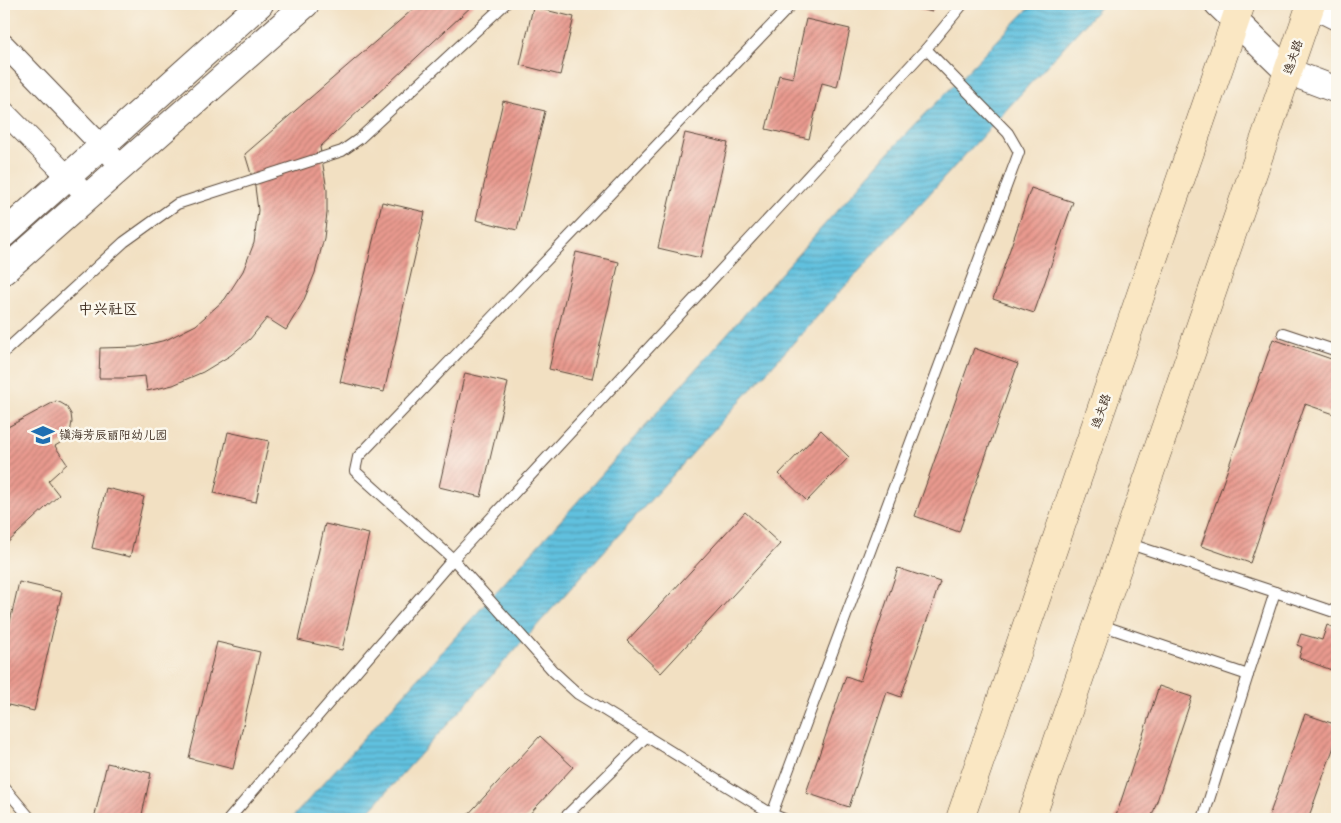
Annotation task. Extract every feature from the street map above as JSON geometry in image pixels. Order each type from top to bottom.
[{"type":"main road","name":"逸夫路","points":[[1031,819],[1311,4]]},
{"type":"main road","name":"逸夫路","points":[[960,819],[1232,9]]},
{"type":"street","points":[[4,234],[260,4]]},
{"type":"street","points":[[4,271],[306,4]]},
{"type":"street","points":[[1311,4],[1337,17]]},
{"type":"street","points":[[1232,9],[1287,72],[1337,90]]},
{"type":"street","points":[[4,45],[122,167]]},
{"type":"street","points":[[4,112],[88,197]]},
{"type":"lane","points":[[4,352],[124,242],[177,204],[342,151],[359,139],[505,4]]},
{"type":"lane","points":[[784,819],[771,816],[578,694],[553,671],[453,560],[355,471],[358,457],[792,4]]},
{"type":"lane","points":[[229,819],[453,560],[926,49],[963,4]]},
{"type":"lane","points":[[771,816],[1019,152],[1008,133],[926,49]]},
{"type":"lane","points":[[1283,333],[1337,351]]},
{"type":"lane","points":[[1126,543],[1337,613]]},
{"type":"lane","points":[[1203,819],[1275,592]]},
{"type":"lane","points":[[1097,624],[1248,674]]},
{"type":"lane","points":[[563,819],[646,736]]},
{"type":"lane","points":[[4,787],[32,819]]},
{"type":"water","points":[[1033,4],[1103,4],[362,819],[291,819],[899,141]]},
{"type":"building","points":[[419,4],[474,4],[320,147],[327,190],[324,238],[315,273],[303,302],[286,330],[267,318],[250,339],[231,355],[203,372],[173,385],[147,391],[145,376],[99,378],[100,348],[137,347],[166,340],[196,325],[225,299],[243,271],[254,243],[258,210],[255,187],[245,154]]},
{"type":"building","points":[[624,4],[640,4],[639,8]]},
{"type":"building","points":[[901,4],[934,4],[932,12]]},
{"type":"building","points":[[533,7],[574,17],[560,75],[520,65]]},
{"type":"building","points":[[806,19],[850,29],[837,87],[822,83],[809,139],[766,129],[779,75],[793,78]]},
{"type":"building","points":[[503,101],[545,111],[517,230],[476,220]]},
{"type":"building","points":[[685,133],[728,143],[701,258],[658,248]]},
{"type":"building","points":[[1031,188],[1073,202],[1034,313],[993,299]]},
{"type":"building","points":[[382,202],[425,212],[384,392],[340,382]]},
{"type":"building","points":[[576,252],[619,262],[592,379],[549,369]]},
{"type":"building","points":[[1273,339],[1337,361],[1337,415],[1305,404],[1250,563],[1201,546]]},
{"type":"building","points":[[974,348],[1018,364],[959,532],[915,516]]},
{"type":"building","points":[[465,373],[508,383],[481,497],[439,487]]},
{"type":"building","points":[[56,401],[66,406],[71,414],[72,422],[70,433],[65,440],[55,446],[67,464],[48,481],[59,495],[4,546],[4,429]]},
{"type":"building","points":[[821,430],[849,457],[807,501],[779,474]]},
{"type":"building","points":[[228,432],[269,441],[256,502],[214,493]]},
{"type":"building","points":[[106,488],[144,497],[130,557],[92,548]]},
{"type":"building","points":[[745,512],[780,544],[661,673],[627,641]]},
{"type":"building","points":[[325,524],[369,534],[342,650],[298,640]]},
{"type":"building","points":[[898,568],[940,582],[901,697],[887,692],[849,807],[806,793],[846,676],[860,681]]},
{"type":"building","points":[[19,582],[62,592],[34,711],[4,704],[4,648]]},
{"type":"building","points":[[1327,625],[1337,629],[1337,672],[1299,658],[1302,647],[1297,645],[1301,634],[1322,640]]},
{"type":"building","points":[[217,642],[260,652],[233,769],[189,758]]},
{"type":"building","points":[[1159,686],[1192,697],[1151,819],[1115,819]]},
{"type":"building","points":[[1305,714],[1337,725],[1337,738],[1308,819],[1268,819]]},
{"type":"building","points":[[540,736],[573,767],[525,819],[464,819]]},
{"type":"building","points":[[107,763],[151,773],[141,819],[94,819]]},
{"type":"place","name":"镇海芳辰丽阳幼儿园","points":[[43,435]]},
{"type":"district","name":"中兴社区","points":[[108,309]]}]
